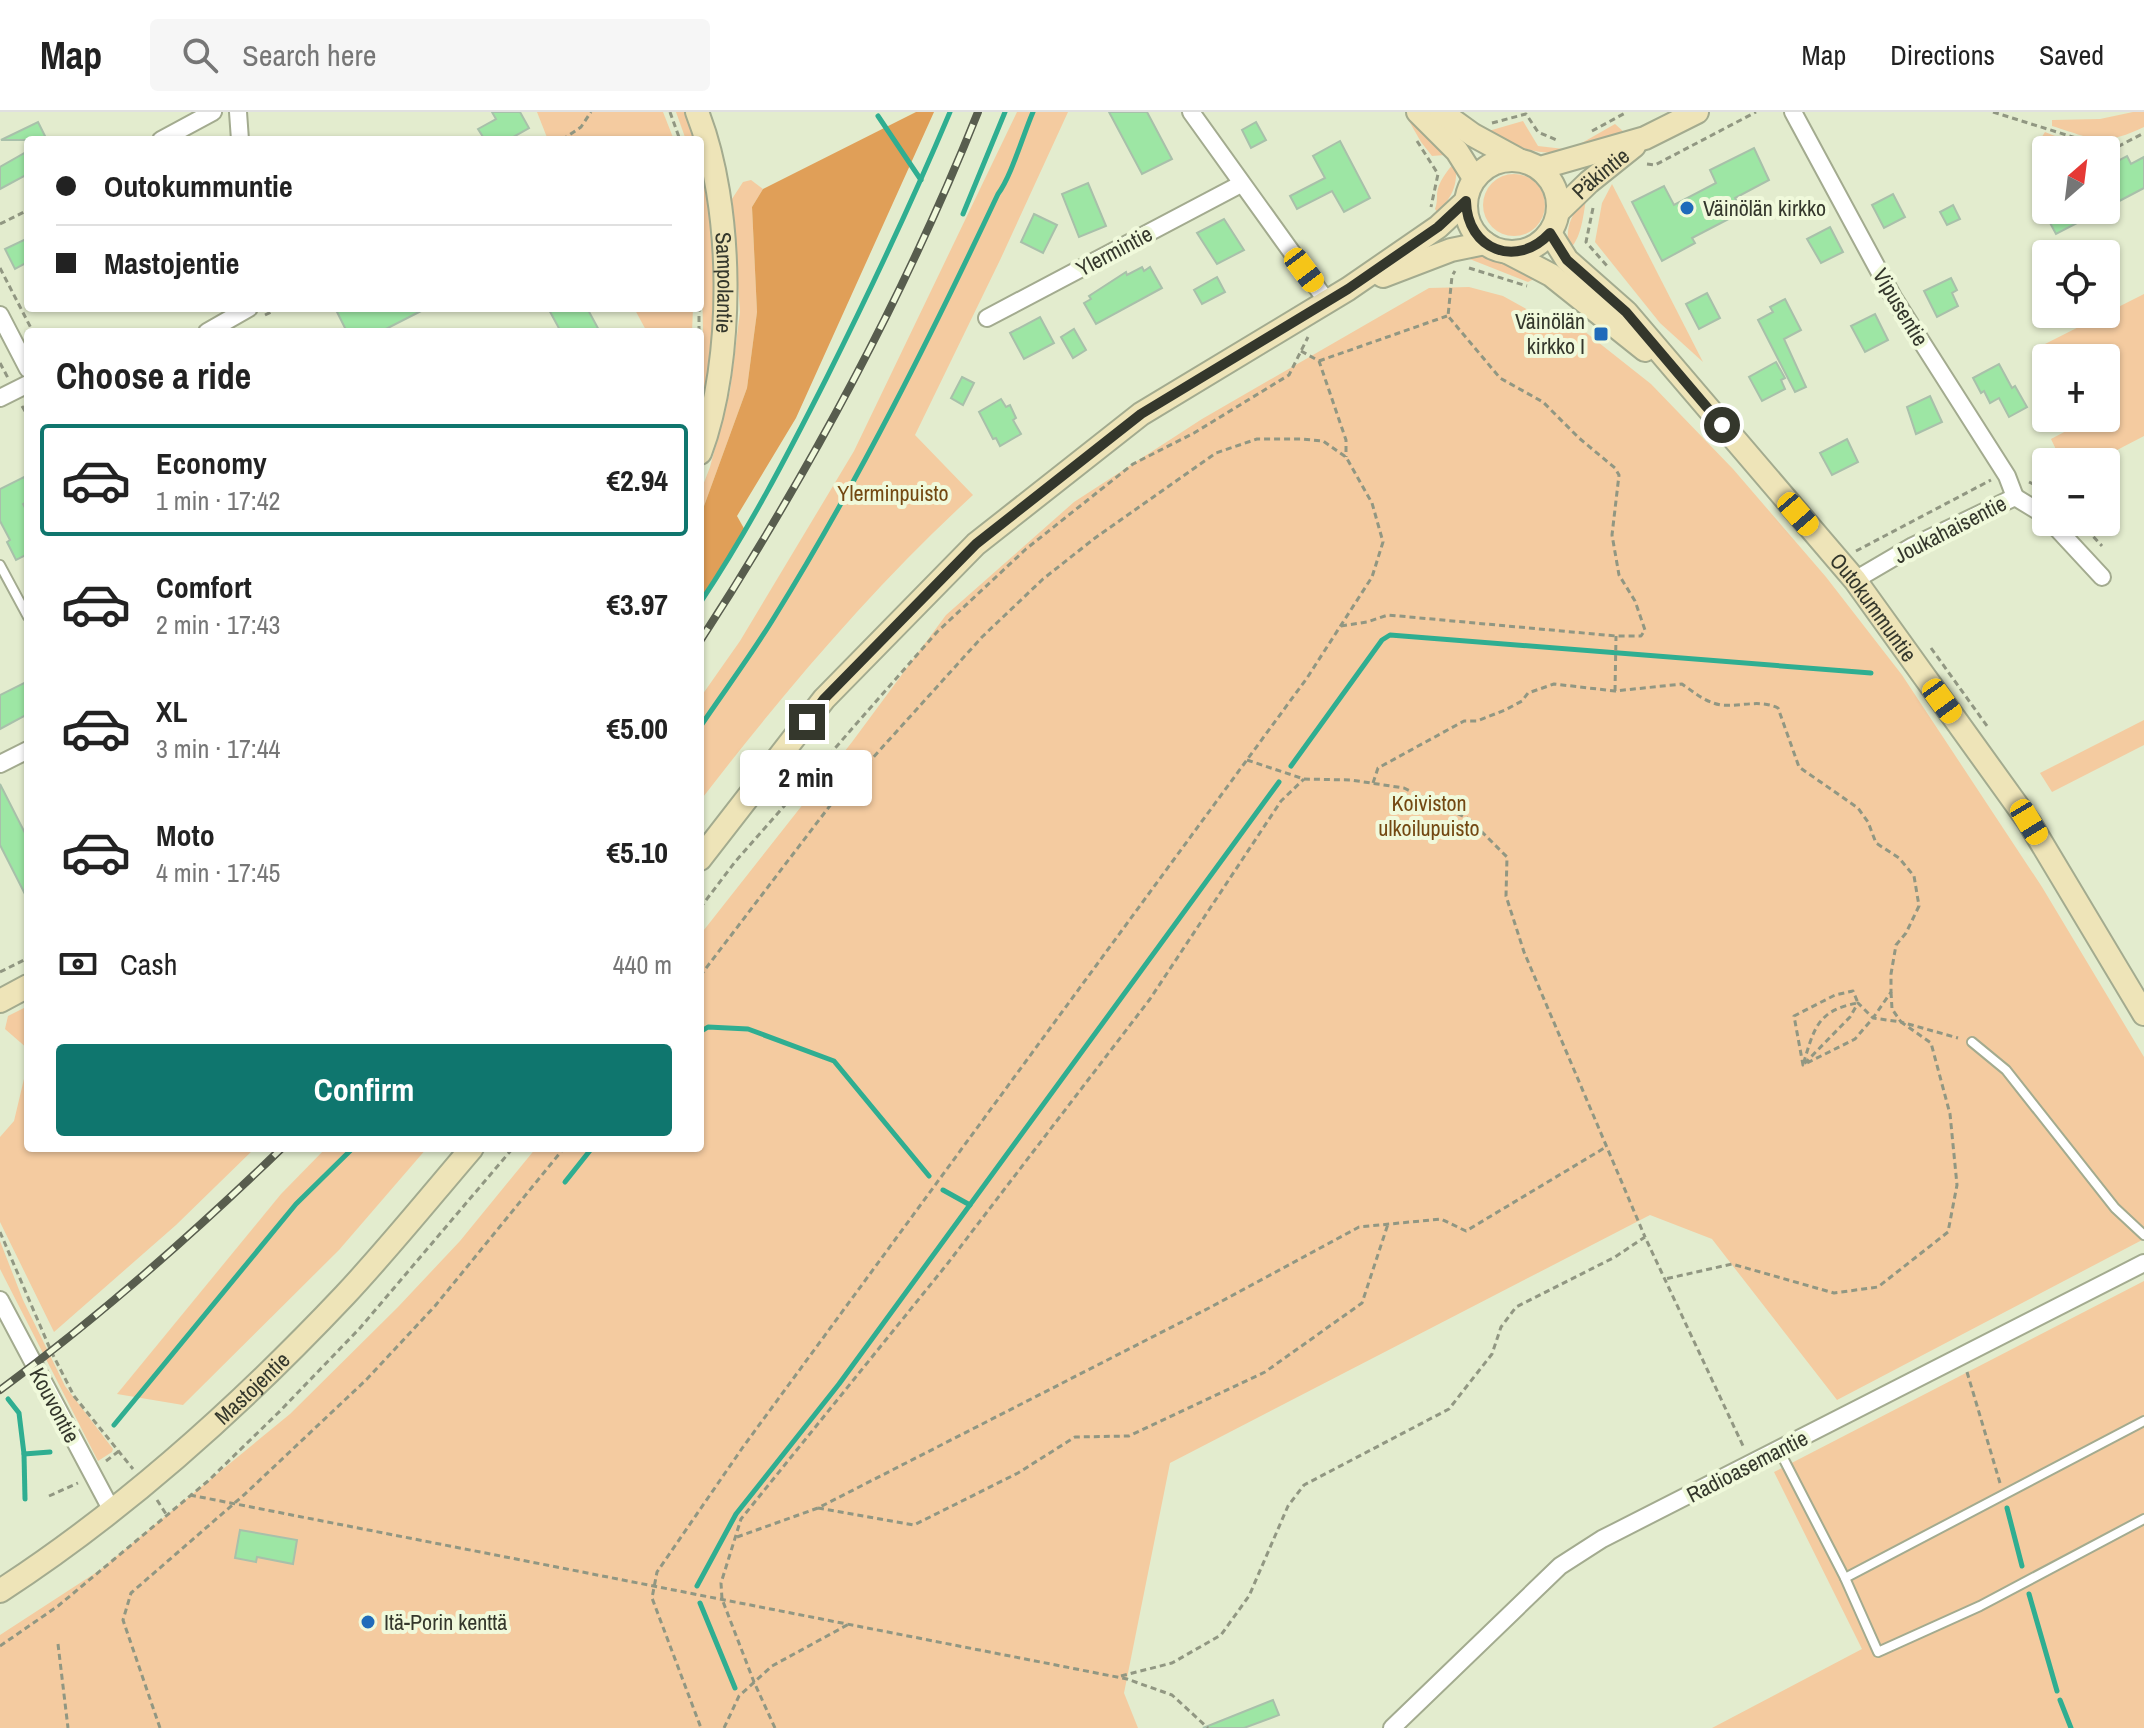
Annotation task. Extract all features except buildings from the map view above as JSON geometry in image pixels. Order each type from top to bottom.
[{"type":"main road","name":"Sampolantie","points":[[697,112],[704,129],[723,224],[726,326],[710,425],[704,442]]},
{"type":"main road","points":[[1418,112],[1457,151],[1474,178]]},
{"type":"main road","points":[[1441,112],[1473,135],[1540,168],[1555,187],[1559,211],[1550,233],[1531,248],[1507,252],[1485,243],[1470,224],[1466,201]]},
{"type":"main road","name":"Päkintie","points":[[1540,168],[1645,138],[1697,112]]},
{"type":"main road","name":"Päkintie","points":[[1559,211],[1589,182],[1645,138]]},
{"type":"main road","points":[[1348,289],[1438,227],[1466,201],[1474,178],[1493,163],[1517,159]]},
{"type":"main road","name":"Outokummuntie","points":[[1550,233],[1567,260],[1626,312],[1855,580],[2029,822],[2144,1014]]},
{"type":"main road","points":[[704,854],[824,699],[976,544],[1141,414],[1348,289],[1451,250],[1485,243]]},
{"type":"main road","name":"Outokummuntie","points":[[1507,252],[1551,275],[1684,381]]},
{"type":"main road","points":[[0,1001],[24,988]]},
{"type":"main road","name":"Mastojentie","points":[[0,1591],[34,1569],[224,1417],[346,1294],[469,1152]]},
{"type":"street","points":[[168,136],[213,112]]},
{"type":"street","points":[[238,112],[240,136]]},
{"type":"street","points":[[1191,112],[1326,300]]},
{"type":"street","name":"Vipusentie","points":[[1793,112],[1893,297],[2007,476],[2015,497]]},
{"type":"street","name":"Ylermintie","points":[[987,318],[1241,184]]},
{"type":"street","points":[[214,328],[242,312]]},
{"type":"street","points":[[0,315],[24,361]]},
{"type":"street","points":[[0,398],[24,386]]},
{"type":"street","name":"Joukahaisentie","points":[[1855,580],[1913,546],[2015,497],[2032,507]]},
{"type":"street","points":[[2064,536],[2102,577]]},
{"type":"street","points":[[0,764],[24,752]]},
{"type":"street","name":"Radioasemantie","points":[[1392,1728],[1560,1566],[1602,1539],[2144,1263]]},
{"type":"street","name":"Kouvontie","points":[[0,1300],[111,1509]]},
{"type":"lane","points":[[0,565],[24,610]]},
{"type":"lane","points":[[1972,1042],[2006,1070],[2115,1208],[2144,1235]]},
{"type":"lane","points":[[1845,1578],[2144,1421]]},
{"type":"lane","points":[[1779,1450],[1845,1578],[1878,1652],[1980,1606],[2144,1519]]},
{"type":"path","points":[[568,136],[581,127],[591,112]]},
{"type":"path","points":[[670,112],[679,136]]},
{"type":"path","points":[[1581,137],[1627,112]]},
{"type":"path","points":[[1636,162],[1655,165],[1756,112]]},
{"type":"path","points":[[1993,112],[2092,143],[2117,147],[2144,133]]},
{"type":"path","points":[[0,224],[24,212]]},
{"type":"path","points":[[1341,626],[1388,615],[1616,636],[1641,636],[1645,630],[1635,601],[1619,575],[1612,535],[1619,475],[1543,402],[1500,378],[1448,316],[1452,276],[1459,264],[1450,266]]},
{"type":"path","points":[[0,268],[31,328]]},
{"type":"path","points":[[1319,361],[1448,316]]},
{"type":"path","points":[[704,903],[735,862],[937,632],[1026,549],[1133,464],[1194,433],[1289,375],[1311,331]]},
{"type":"path","points":[[1301,351],[1319,361],[1346,440],[1346,457]]},
{"type":"path","points":[[701,1728],[652,1598],[657,1572],[743,1447],[1307,678],[1372,577],[1383,542],[1372,503],[1346,457],[1323,441],[1257,439],[1216,453],[1095,538],[982,637],[842,791],[704,971]]},
{"type":"path","points":[[1856,551],[1986,482],[2007,476],[2032,482]]},
{"type":"path","points":[[2093,536],[2102,546]]},
{"type":"path","points":[[1615,691],[1616,636]]},
{"type":"path","points":[[1373,783],[1378,768],[1464,721],[1477,721],[1505,710],[1522,701],[1528,693],[1554,684],[1615,691],[1682,684],[1702,699],[1722,705],[1767,703],[1778,708],[1799,767],[1858,808],[1868,822],[1876,843],[1899,858],[1914,876],[1919,906],[1906,933],[1896,945],[1891,974],[1892,1009],[1901,1022],[1931,1043],[1950,1114],[1957,1185],[1948,1232],[1878,1287],[1834,1293],[1732,1264],[1665,1279]]},
{"type":"path","points":[[1247,760],[1269,770],[1304,779],[1404,788],[1469,819],[1507,857],[1506,896],[1524,952],[1645,1237],[1751,1464]]},
{"type":"path","points":[[775,1728],[722,1599],[721,1583],[741,1519],[948,1263],[1150,999],[1281,801],[1304,779]]},
{"type":"path","points":[[0,972],[24,960]]},
{"type":"path","points":[[1803,1065],[1794,1016],[1835,995],[1853,991],[1858,1003],[1873,1018],[1901,1022],[1972,1042]]},
{"type":"path","points":[[1803,1065],[1855,1039],[1891,992]]},
{"type":"path","points":[[1803,1065],[1814,1028],[1825,1015],[1840,1006],[1858,1003]]},
{"type":"path","points":[[1803,1065],[1850,1017],[1858,1003]]},
{"type":"path","points":[[737,1537],[818,1508],[1195,1315],[1359,1227],[1441,1219],[1466,1231],[1606,1147]]},
{"type":"path","points":[[0,1646],[58,1606],[190,1495],[280,1411],[360,1328],[510,1152]]},
{"type":"path","points":[[160,1728],[123,1620],[131,1593],[234,1504],[366,1380],[435,1306],[561,1152]]},
{"type":"path","points":[[818,1508],[914,1525],[1018,1473],[1075,1437],[1129,1436],[1265,1372],[1362,1303],[1388,1224]]},
{"type":"path","points":[[0,1232],[51,1351],[74,1396],[166,1514]]},
{"type":"path","points":[[1117,1677],[1172,1663],[1221,1635],[1249,1596],[1288,1506],[1304,1485],[1449,1409],[1492,1354],[1501,1327],[1516,1307],[1615,1257],[1645,1237]]},
{"type":"path","points":[[1962,1356],[2003,1494]]},
{"type":"path","points":[[190,1495],[1117,1677],[1172,1695],[1208,1728]]},
{"type":"path","points":[[724,1728],[739,1696],[772,1666],[849,1624]]},
{"type":"path","points":[[58,1644],[68,1728]]},
{"type":"green space","points":[[537,112],[663,112],[672,136],[546,136]]},
{"type":"green space","points":[[676,112],[686,112],[695,136],[685,136]]},
{"type":"green space","name":"Ylerminpuisto","points":[[1017,112],[1068,112],[915,435],[973,495],[830,642],[704,796],[704,692],[740,641],[854,451]]},
{"type":"green space","points":[[2144,112],[2144,127],[2120,136],[2085,136],[2052,126],[2052,120],[2100,119]]},
{"type":"green space","points":[[1405,114],[1448,151],[1445,155],[1432,156]]},
{"type":"green space","points":[[1523,121],[1538,146],[1567,152],[1535,151],[1485,132]]},
{"type":"green space","points":[[1615,124],[1625,133],[1579,149],[1580,144]]},
{"type":"green space","points":[[1455,162],[1453,190],[1438,213],[1435,209],[1439,185]]},
{"type":"green space","points":[[1514,174],[1536,183],[1545,205],[1536,227],[1514,236],[1492,227],[1483,205],[1492,183]]},
{"type":"green space","points":[[704,179],[714,235],[715,330],[704,397]]},
{"type":"green space","points":[[751,180],[763,189],[752,207],[757,312],[747,388],[704,506],[704,483],[730,391],[740,312],[732,199],[743,182]]},
{"type":"green space","points":[[1612,184],[1703,362],[1660,323],[1595,242],[1602,203]]},
{"type":"green space","points":[[1587,195],[1580,231],[1570,249],[1569,226]]},
{"type":"green space","points":[[1478,254],[1538,277],[1528,282],[1462,256]]},
{"type":"green space","name":"Koiviston ulkoilupuisto","points":[[1469,287],[1503,296],[1530,311],[1584,331],[1651,384],[1733,469],[1826,577],[1902,675],[2042,887],[2144,1057],[2144,1239],[1837,1400],[1712,1239],[1650,1215],[1170,1463],[1124,1693],[1138,1728],[0,1728],[0,1635],[100,1570],[290,1414],[460,1241],[533,1152],[704,1152],[704,930],[852,742],[946,615],[1074,502],[1202,419],[1429,288]]},
{"type":"green space","points":[[2144,294],[2144,436],[2120,448],[2055,448],[2051,439],[2064,432],[2120,432],[2120,344],[2045,344],[2077,328],[2120,328],[2120,306]]},
{"type":"green space","points":[[636,312],[693,312],[692,328],[645,328]]},
{"type":"green space","points":[[2144,720],[2144,745],[2052,792],[2040,773]]},
{"type":"green space","points":[[24,1008],[24,1046],[5,1029],[8,1016]]},
{"type":"green space","points":[[24,1079],[24,1152],[251,1152],[176,1225],[54,1332],[0,1222],[0,1137],[14,1121]]},
{"type":"green space","points":[[322,1152],[424,1152],[339,1250],[183,1405],[117,1394],[281,1194]]},
{"type":"green space","points":[[0,1241],[23,1300],[65,1386],[113,1449],[98,1461],[0,1269]]},
{"type":"green space","points":[[2144,1281],[2144,1728],[1712,1728],[1862,1649],[1774,1472]]},
{"type":"shaded area","points":[[916,112],[934,112],[796,418],[737,516],[746,532],[704,599],[704,506],[747,388],[757,312],[752,207],[763,189]]},
{"type":"waterway","points":[[704,597],[751,521],[811,408],[859,313],[950,112]]},
{"type":"waterway","points":[[963,214],[1005,112]]},
{"type":"waterway","points":[[704,721],[775,616],[865,461],[1008,177],[1033,112]]},
{"type":"waterway","points":[[878,116],[921,180]]},
{"type":"waterway","points":[[1291,766],[1382,640],[1390,635],[1871,673]]},
{"type":"waterway","points":[[697,1586],[736,1514],[839,1384],[1279,782]]},
{"type":"waterway","points":[[704,1030],[708,1027],[748,1029],[834,1061],[929,1176]]},
{"type":"waterway","points":[[114,1425],[296,1204],[349,1152]]},
{"type":"waterway","points":[[565,1182],[589,1152]]},
{"type":"waterway","points":[[943,1190],[970,1205]]},
{"type":"waterway","points":[[8,1399],[19,1413],[24,1454],[50,1452]]},
{"type":"waterway","points":[[24,1454],[25,1499]]},
{"type":"waterway","points":[[2007,1508],[2022,1566]]},
{"type":"waterway","points":[[2029,1594],[2057,1691]]},
{"type":"waterway","points":[[700,1603],[735,1688]]},
{"type":"waterway","points":[[2060,1700],[2071,1728]]},
{"type":"railway","points":[[704,635],[779,514],[852,383],[919,249],[978,112]]},
{"type":"railway","points":[[0,1390],[145,1274],[278,1152]]},
{"type":"place","name":"Väinölän kirkko","points":[[1687,208]]},
{"type":"place","name":"Väinölän kirkko I","points":[[1601,334]]},
{"type":"place","name":"Itä-Porin kenttä","points":[[368,1622]]},
{"type":"route","points":[[807,722],[824,699],[976,544],[1141,414],[1348,289],[1438,227],[1466,201],[1466,213],[1476,235],[1496,249],[1520,252],[1542,242],[1550,233],[1567,260],[1626,312],[1722,425]]}]
